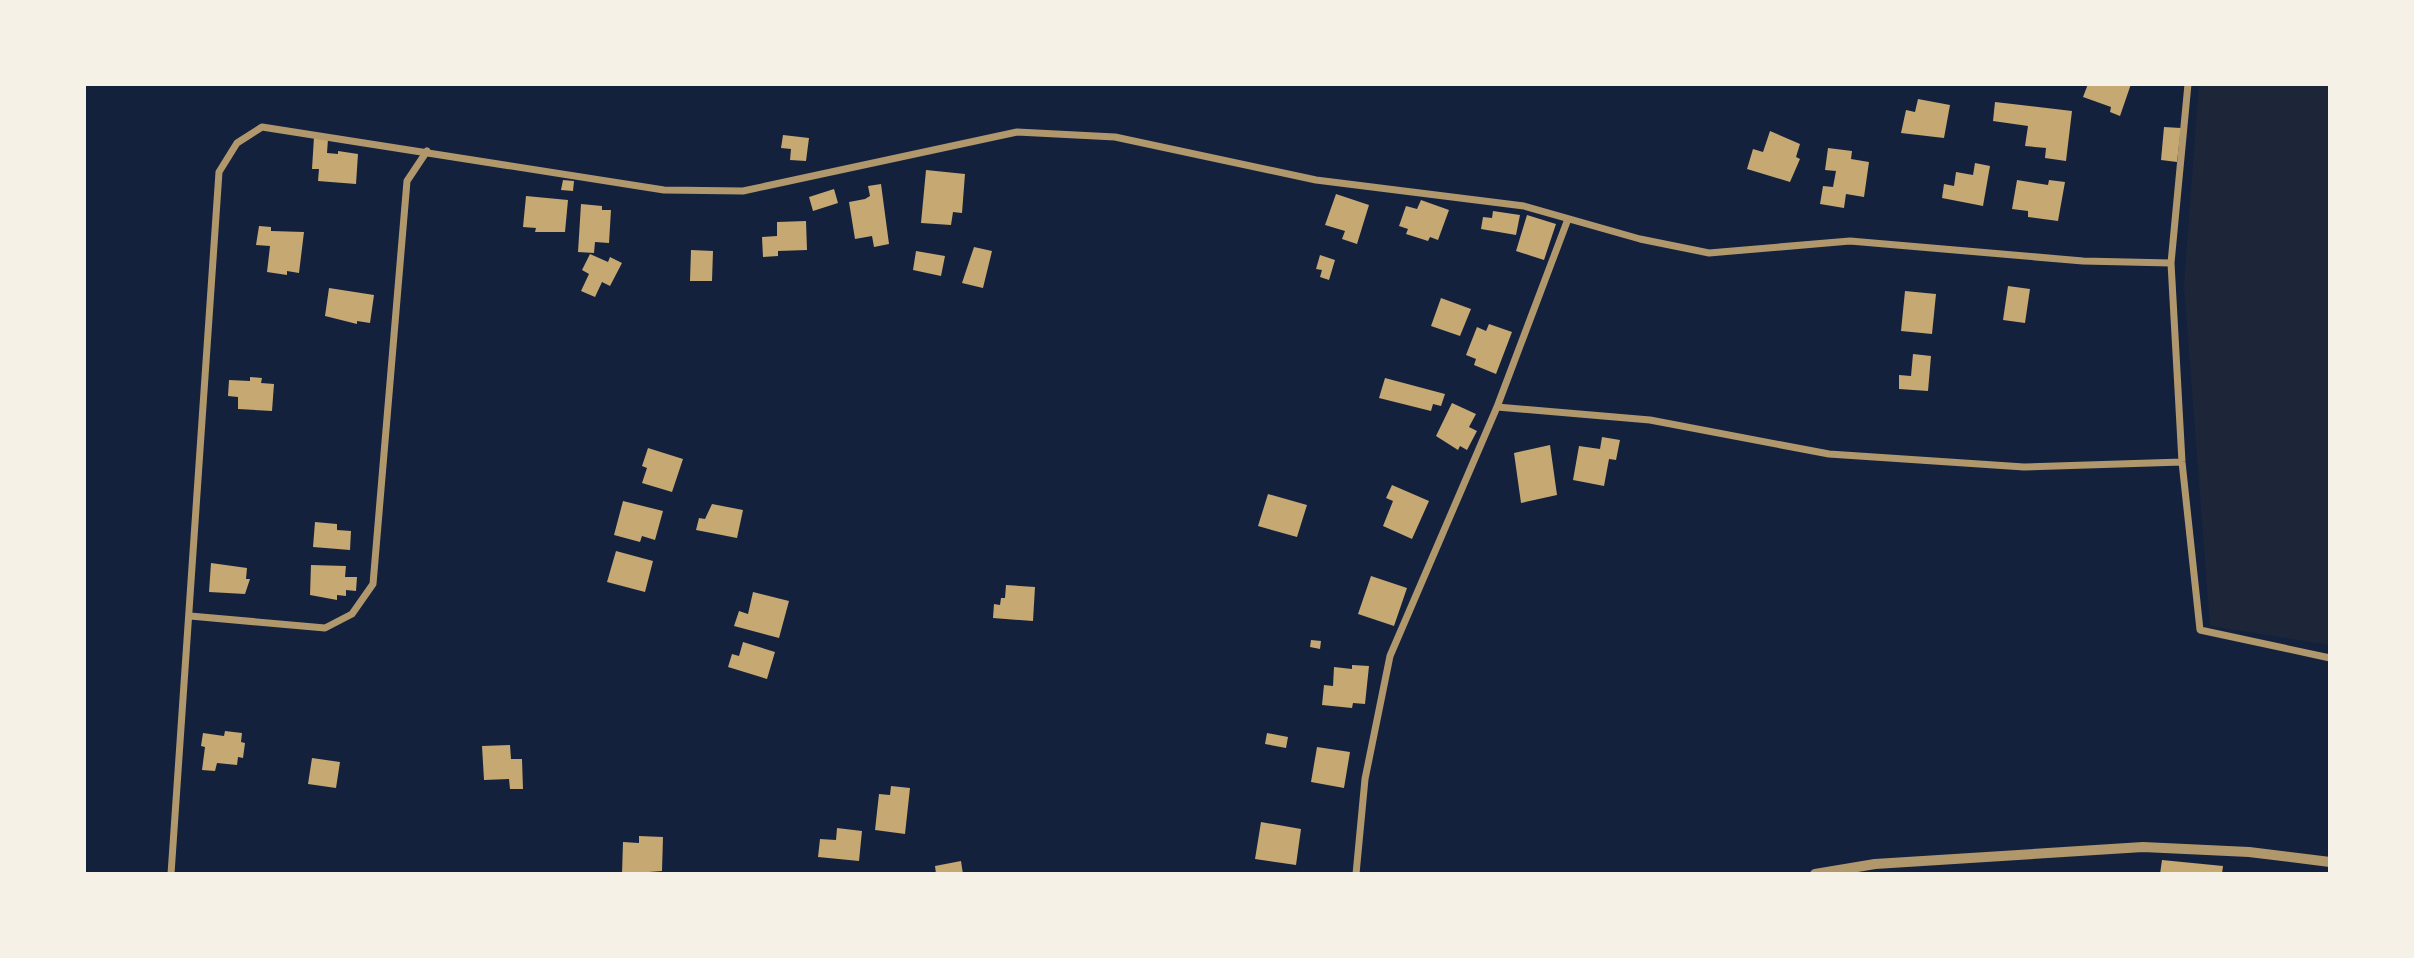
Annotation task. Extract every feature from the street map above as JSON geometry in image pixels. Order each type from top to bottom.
[{"type":"street","points":[[2188,84],[2171,263],[2182,462],[2200,630],[2330,658]]},
{"type":"street","points":[[171,874],[219,172],[237,143],[262,127],[664,190],[743,191],[1017,132],[1115,137],[1316,180],[1524,206],[1640,239],[1709,253],[1850,242],[2083,261],[2171,263]]},
{"type":"street","points":[[190,616],[325,628],[352,614],[373,584],[407,181],[427,151]]},
{"type":"street","points":[[1356,874],[1365,779],[1390,656],[1497,407],[1567,219]]},
{"type":"street","points":[[1497,407],[1650,420],[1829,454],[2024,467],[2182,462]]},
{"type":"street","points":[[1815,874],[1875,864],[2143,847],[2249,852],[2330,862]]},
{"type":"shaded area","points":[[2199,84],[2330,84],[2330,645],[2210,626],[2184,285]]},
{"type":"building","points":[[2088,84],[2131,84],[2120,116],[2110,112],[2111,107],[2083,97]]},
{"type":"building","points":[[1918,99],[1950,105],[1944,138],[1901,133],[1906,110],[1915,112]]},
{"type":"building","points":[[1995,102],[2072,111],[2066,161],[2045,158],[2046,148],[2025,146],[2028,126],[1993,121]]},
{"type":"building","points":[[2164,127],[2181,128],[2177,162],[2161,160]]},
{"type":"building","points":[[1770,131],[1800,144],[1796,157],[1800,159],[1790,182],[1747,169],[1753,149],[1763,152]]},
{"type":"building","points":[[783,135],[809,138],[806,161],[790,160],[791,149],[781,148]]},
{"type":"building","points":[[314,137],[328,139],[327,153],[338,154],[338,151],[358,154],[356,184],[318,181],[319,169],[312,169]]},
{"type":"building","points":[[1828,148],[1852,151],[1851,159],[1869,162],[1864,197],[1846,194],[1844,208],[1820,204],[1823,186],[1833,187],[1836,171],[1825,170]]},
{"type":"building","points":[[1975,163],[1990,166],[1983,206],[1942,198],[1944,184],[1954,186],[1956,172],[1973,175]]},
{"type":"building","points":[[926,170],[965,174],[962,213],[953,212],[951,225],[921,223]]},
{"type":"building","points":[[563,180],[574,181],[573,191],[561,190]]},
{"type":"building","points":[[2017,180],[2048,185],[2049,180],[2065,182],[2058,221],[2028,217],[2028,211],[2012,209]]},
{"type":"building","points":[[881,184],[889,244],[874,247],[872,236],[855,239],[849,202],[865,199],[870,196],[868,186]]},
{"type":"building","points":[[834,189],[838,203],[813,211],[809,197]]},
{"type":"building","points":[[1336,194],[1369,205],[1357,244],[1342,239],[1345,231],[1325,225]]},
{"type":"building","points":[[526,196],[568,200],[565,232],[535,232],[536,228],[523,227]]},
{"type":"building","points":[[1421,200],[1449,210],[1438,240],[1430,237],[1428,241],[1406,234],[1408,229],[1399,226],[1406,206],[1417,209]]},
{"type":"building","points":[[581,204],[602,206],[602,210],[611,210],[609,243],[595,242],[594,253],[578,252]]},
{"type":"building","points":[[1493,211],[1520,215],[1516,235],[1481,229],[1483,217],[1492,218]]},
{"type":"building","points":[[1527,215],[1556,224],[1544,260],[1516,251]]},
{"type":"building","points":[[806,221],[807,250],[778,251],[778,256],[763,257],[762,237],[777,236],[777,222]]},
{"type":"building","points":[[259,226],[271,227],[271,231],[304,232],[299,273],[287,271],[287,275],[267,272],[270,246],[256,245]]},
{"type":"building","points":[[974,247],[992,251],[983,288],[962,283]]},
{"type":"building","points":[[691,250],[713,251],[712,281],[690,281]]},
{"type":"building","points":[[916,251],[945,256],[941,276],[913,270]]},
{"type":"building","points":[[590,254],[608,262],[610,257],[622,263],[610,286],[602,282],[595,297],[581,291],[589,274],[582,270]]},
{"type":"building","points":[[1320,255],[1335,260],[1329,280],[1320,277],[1322,270],[1316,269]]},
{"type":"building","points":[[2008,286],[2030,289],[2025,323],[2003,320]]},
{"type":"building","points":[[329,288],[374,295],[370,323],[357,321],[357,324],[325,316]]},
{"type":"building","points":[[1905,291],[1936,294],[1932,334],[1901,331]]},
{"type":"building","points":[[1441,298],[1471,309],[1460,336],[1431,326]]},
{"type":"building","points":[[1489,324],[1512,332],[1496,374],[1474,365],[1476,359],[1466,355],[1477,327],[1486,331]]},
{"type":"building","points":[[1913,354],[1931,356],[1928,391],[1899,389],[1899,375],[1911,376]]},
{"type":"building","points":[[250,377],[262,378],[261,383],[274,384],[272,411],[238,409],[238,397],[228,396],[229,380],[250,381]]},
{"type":"building","points":[[1385,378],[1445,394],[1441,406],[1433,404],[1431,411],[1379,398]]},
{"type":"building","points":[[1452,403],[1476,414],[1469,427],[1477,431],[1467,450],[1460,446],[1458,450],[1436,436]]},
{"type":"building","points":[[1602,437],[1620,440],[1616,460],[1609,459],[1604,486],[1573,480],[1579,446],[1600,449]]},
{"type":"building","points":[[1550,445],[1557,495],[1521,503],[1514,453]]},
{"type":"building","points":[[648,448],[683,459],[672,492],[642,483],[647,468],[642,466]]},
{"type":"building","points":[[1392,485],[1429,501],[1412,539],[1383,526],[1393,501],[1386,498]]},
{"type":"building","points":[[1268,494],[1307,505],[1297,537],[1258,526]]},
{"type":"building","points":[[623,501],[663,511],[655,540],[642,536],[640,542],[614,535]]},
{"type":"building","points":[[712,504],[743,510],[737,538],[696,530],[699,518],[705,519]]},
{"type":"building","points":[[315,522],[337,524],[337,530],[351,531],[350,550],[313,547]]},
{"type":"building","points":[[616,551],[653,561],[645,592],[607,582]]},
{"type":"building","points":[[211,563],[247,568],[246,579],[250,579],[245,594],[209,592]]},
{"type":"building","points":[[311,565],[346,566],[345,577],[357,577],[356,591],[346,590],[346,596],[337,595],[337,600],[310,595]]},
{"type":"building","points":[[1371,576],[1407,588],[1394,626],[1358,614]]},
{"type":"building","points":[[1006,585],[1035,587],[1033,621],[993,618],[994,604],[1000,605],[1001,598],[1005,598]]},
{"type":"building","points":[[753,592],[789,601],[779,638],[734,626],[739,611],[748,614]]},
{"type":"building","points":[[1311,640],[1321,641],[1320,649],[1310,647]]},
{"type":"building","points":[[743,642],[775,652],[767,679],[728,667],[732,654],[739,656]]},
{"type":"building","points":[[1352,665],[1369,666],[1365,704],[1353,703],[1352,708],[1322,705],[1324,685],[1333,686],[1334,667],[1352,669]]},
{"type":"building","points":[[225,731],[242,733],[241,742],[245,743],[243,758],[238,757],[237,765],[217,763],[215,771],[202,770],[205,747],[201,746],[203,733],[224,736]]},
{"type":"building","points":[[1267,733],[1288,737],[1286,748],[1265,744]]},
{"type":"building","points":[[510,745],[511,759],[522,759],[523,789],[510,789],[509,779],[484,780],[482,746]]},
{"type":"building","points":[[1317,747],[1350,752],[1344,788],[1311,782]]},
{"type":"building","points":[[312,758],[340,762],[336,788],[308,784]]},
{"type":"building","points":[[891,786],[910,788],[905,834],[875,830],[879,794],[890,795]]},
{"type":"building","points":[[1261,822],[1301,829],[1296,865],[1255,859]]},
{"type":"building","points":[[837,828],[862,831],[859,861],[818,857],[820,839],[836,840]]},
{"type":"building","points":[[639,836],[663,837],[662,871],[622,874],[623,842],[639,843]]},
{"type":"building","points":[[2162,860],[2223,866],[2222,874],[2160,874]]},
{"type":"building","points":[[961,861],[963,874],[936,874],[935,866]]}]
